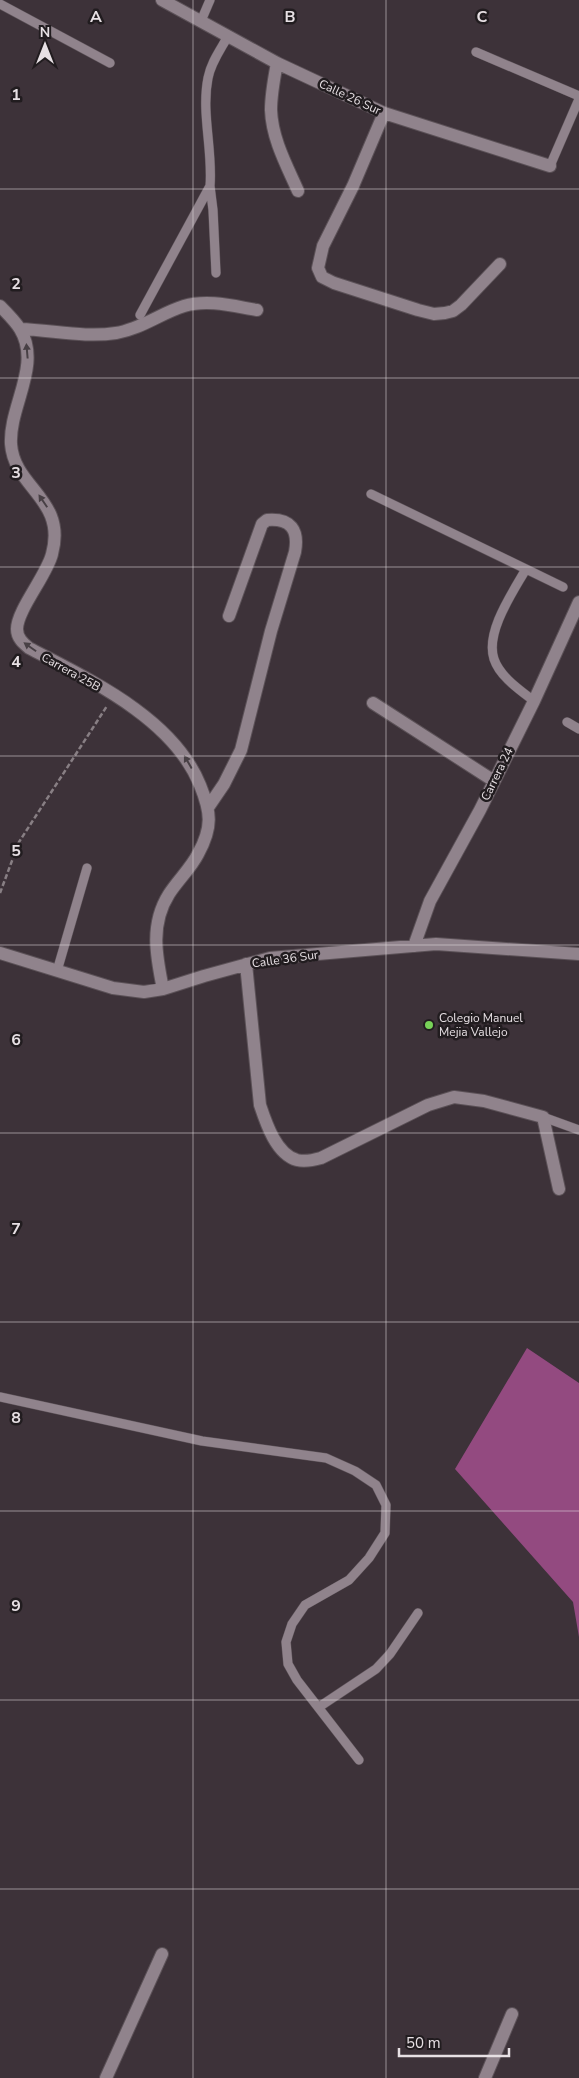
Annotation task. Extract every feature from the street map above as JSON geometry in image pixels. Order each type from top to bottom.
[{"type":"street","name":"Calle 26 Sur","points":[[162,0],[277,63],[384,113],[550,166]]},
{"type":"street","points":[[277,63],[271,96],[273,126],[277,142],[298,192]]},
{"type":"street","points":[[384,113],[353,186],[323,246],[318,268],[322,277],[334,283],[434,314],[453,311],[461,305],[500,264]]},
{"type":"street","points":[[20,329],[60,333],[113,333],[129,330],[184,306],[216,304],[257,310]]},
{"type":"street","name":"Carrera 25B","points":[[0,306],[20,329],[26,343],[28,357],[25,378],[12,427],[11,445],[16,464],[31,486],[44,500],[52,516],[55,533],[52,554],[43,576],[20,617],[17,629],[20,640],[29,648],[113,696],[153,722],[182,752],[197,777],[209,806],[209,826],[199,852],[170,892],[161,910],[156,928],[156,951],[163,989]]},
{"type":"street","points":[[209,806],[224,784],[241,750],[271,631],[296,552],[297,540],[295,530],[287,523],[275,519],[267,520],[262,524],[230,616]]},
{"type":"street","name":"Carrera 24","points":[[414,946],[430,901],[534,701],[579,602]]},
{"type":"street","points":[[374,703],[494,780]]},
{"type":"street","name":"Calle 36 Sur","points":[[0,953],[130,991],[144,992],[163,989],[270,958],[436,944],[579,954]]},
{"type":"street","points":[[246,964],[260,1105],[266,1123],[274,1138],[287,1154],[296,1160],[321,1158],[428,1105],[454,1097],[484,1101],[543,1117],[559,1190]]},
{"type":"street","points":[[106,2078],[162,1954]]},
{"type":"street","points":[[485,2078],[512,2014]]},
{"type":"lane","points":[[201,21],[210,0]]},
{"type":"lane","points":[[0,4],[110,63]]},
{"type":"lane","points":[[216,273],[210,186],[212,168],[207,108],[208,78],[212,63],[228,36]]},
{"type":"lane","points":[[476,52],[579,97],[550,166]]},
{"type":"lane","points":[[140,315],[210,186]]},
{"type":"lane","points":[[371,494],[563,587]]},
{"type":"lane","points":[[526,570],[496,626],[493,642],[494,659],[509,680],[534,701]]},
{"type":"lane","points":[[567,722],[579,729]]},
{"type":"lane","points":[[57,971],[87,868]]},
{"type":"lane","points":[[543,1117],[579,1130]]},
{"type":"lane","points":[[0,1397],[202,1441],[326,1458],[355,1471],[376,1484],[386,1506],[385,1533],[369,1558],[349,1580],[305,1605],[292,1624],[286,1642],[288,1664],[359,1760]]},
{"type":"lane","points":[[319,1707],[376,1669],[390,1654],[418,1613]]},
{"type":"path","points":[[0,893],[19,842],[113,696]]},
{"type":"shaded area","points":[[527,1348],[579,1383],[579,1637],[573,1602],[455,1469]]},
{"type":"place","name":"Colegio Manuel Mejia Vallejo","points":[[429,1025]]}]
